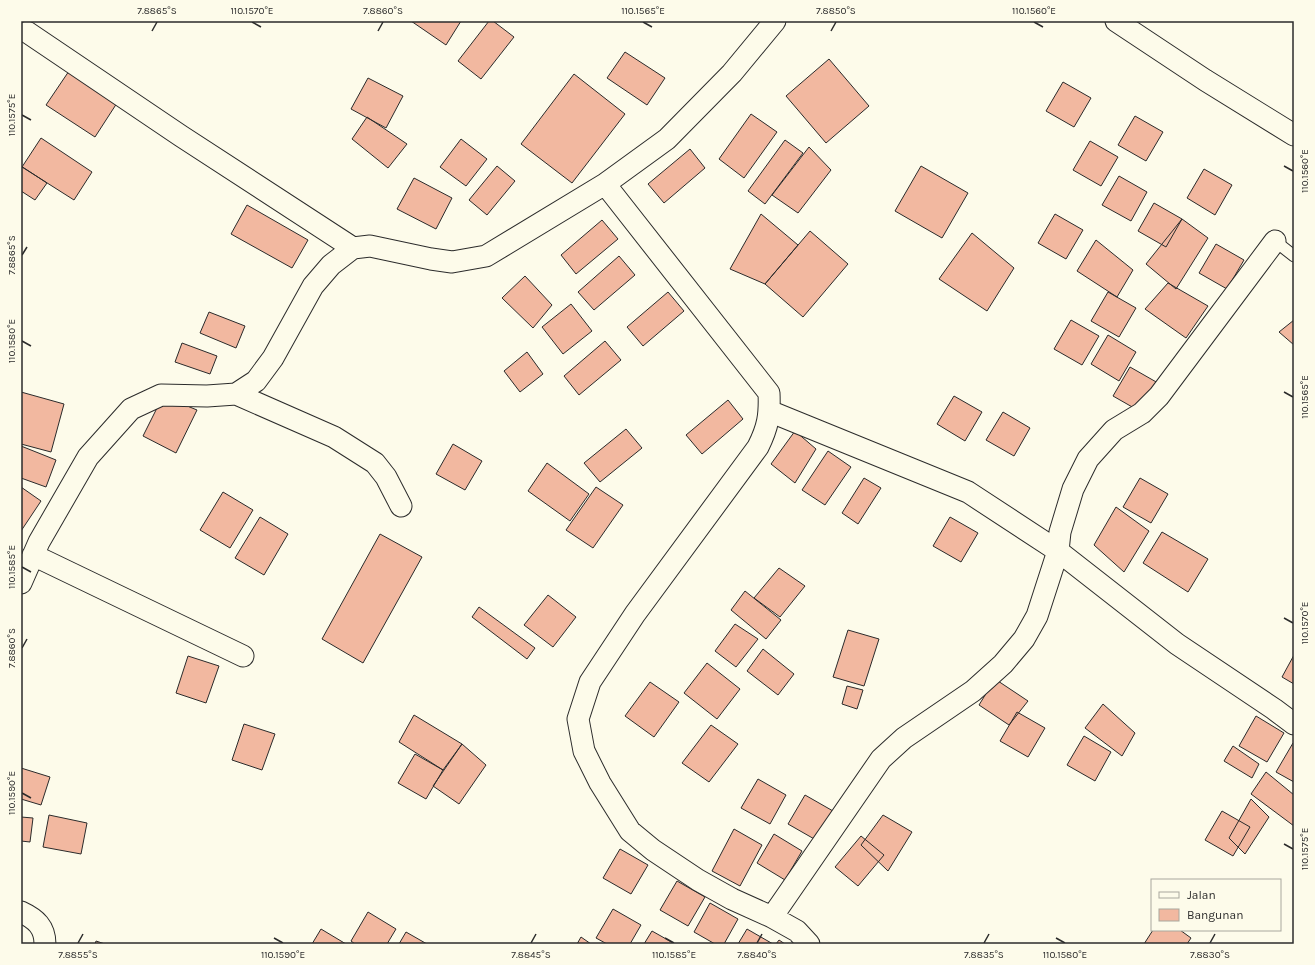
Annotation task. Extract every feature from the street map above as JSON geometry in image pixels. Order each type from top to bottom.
[{"type":"street","points":[[236,394],[256,381],[274,358],[313,286],[331,265],[353,248],[370,246],[430,259],[452,262],[486,256],[605,184],[667,139],[732,73],[775,21]]},
{"type":"street","points":[[1116,21],[1205,80],[1294,135]]},
{"type":"street","points":[[27,32],[181,136],[353,248]]},
{"type":"street","points":[[605,184],[768,392],[769,411],[767,429],[758,447],[631,620],[590,682],[578,719],[584,750],[600,783],[630,831],[653,850],[698,880],[732,899],[772,917],[797,931],[809,944]]},
{"type":"street","points":[[772,917],[881,759],[904,738],[973,690],[1003,664],[1020,644],[1037,616],[1058,551],[1060,532],[1073,489],[1088,459],[1114,430],[1142,414],[1158,396],[1275,241]]},
{"type":"street","points":[[21,583],[33,556],[88,457],[130,409],[161,395],[207,396],[236,394],[334,437],[375,463],[386,478],[401,506]]},
{"type":"street","points":[[769,411],[968,492],[1058,551],[1177,644],[1294,724]]},
{"type":"street","points":[[33,556],[243,656]]},
{"type":"street","points":[[21,912],[35,919],[43,928],[45,944]]},
{"type":"lane","points":[[1275,241],[1294,256]]},
{"type":"building","points":[[411,21],[461,21],[446,45]]},
{"type":"building","points":[[489,21],[493,21],[514,37],[481,79],[458,61]]},
{"type":"building","points":[[625,52],[665,78],[647,105],[607,78]]},
{"type":"building","points":[[829,59],[869,106],[826,143],[786,96]]},
{"type":"building","points":[[69,71],[117,103],[95,137],[46,105]]},
{"type":"building","points":[[574,74],[625,114],[572,183],[521,144]]},
{"type":"building","points":[[368,78],[403,96],[386,128],[351,109]]},
{"type":"building","points":[[1063,82],[1091,98],[1074,127],[1046,111]]},
{"type":"building","points":[[751,114],[777,132],[744,178],[719,159]]},
{"type":"building","points":[[1135,116],[1163,132],[1146,161],[1118,145]]},
{"type":"building","points":[[367,117],[407,144],[388,168],[352,139]]},
{"type":"building","points":[[41,138],[92,172],[74,200],[22,167]]},
{"type":"building","points":[[461,139],[487,159],[466,186],[440,167]]},
{"type":"building","points":[[785,140],[803,153],[765,204],[748,191]]},
{"type":"building","points":[[1090,141],[1118,157],[1101,186],[1073,170]]},
{"type":"building","points":[[809,147],[831,170],[798,213],[772,195]]},
{"type":"building","points":[[690,149],[705,168],[664,203],[648,184]]},
{"type":"building","points":[[21,166],[47,183],[35,200],[21,191]]},
{"type":"building","points":[[497,166],[515,181],[487,215],[469,200]]},
{"type":"building","points":[[921,166],[968,193],[942,238],[895,211]]},
{"type":"building","points":[[1204,169],[1232,185],[1215,215],[1187,198]]},
{"type":"building","points":[[1119,176],[1147,192],[1131,221],[1102,205]]},
{"type":"building","points":[[414,178],[452,198],[436,229],[397,209]]},
{"type":"building","points":[[1154,203],[1182,219],[1166,247],[1138,231]]},
{"type":"building","points":[[247,205],[308,240],[292,268],[231,234]]},
{"type":"building","points":[[761,214],[798,245],[765,284],[730,269]]},
{"type":"building","points":[[1055,214],[1083,230],[1066,259],[1038,243]]},
{"type":"building","points":[[1182,219],[1208,238],[1176,289],[1146,264]]},
{"type":"building","points":[[602,220],[618,239],[576,274],[561,255]]},
{"type":"building","points":[[810,231],[848,264],[803,317],[765,284]]},
{"type":"building","points":[[972,233],[1014,268],[987,311],[939,279]]},
{"type":"building","points":[[1096,240],[1133,270],[1117,297],[1077,271]]},
{"type":"building","points":[[1216,244],[1244,260],[1227,289],[1199,273]]},
{"type":"building","points":[[619,256],[635,275],[594,310],[578,292]]},
{"type":"building","points":[[525,276],[552,305],[533,328],[502,298]]},
{"type":"building","points":[[1168,283],[1208,306],[1186,338],[1145,309]]},
{"type":"building","points":[[668,292],[684,311],[643,346],[627,327]]},
{"type":"building","points":[[1108,292],[1136,308],[1119,337],[1091,321]]},
{"type":"building","points":[[571,304],[592,331],[563,354],[542,327]]},
{"type":"building","points":[[209,312],[245,326],[236,348],[200,333]]},
{"type":"building","points":[[1071,320],[1099,336],[1082,365],[1054,349]]},
{"type":"building","points":[[1294,320],[1294,345],[1279,332]]},
{"type":"building","points":[[1108,335],[1136,352],[1119,381],[1091,364]]},
{"type":"building","points":[[605,341],[621,360],[579,395],[564,376]]},
{"type":"building","points":[[182,343],[217,356],[210,374],[175,362]]},
{"type":"building","points":[[527,352],[543,374],[520,392],[504,371]]},
{"type":"building","points":[[1130,367],[1158,383],[1141,412],[1113,396]]},
{"type":"building","points":[[21,392],[64,404],[51,452],[21,444]]},
{"type":"building","points":[[163,396],[197,410],[176,453],[143,436]]},
{"type":"building","points":[[954,396],[982,412],[965,441],[937,424]]},
{"type":"building","points":[[728,400],[743,419],[702,454],[686,435]]},
{"type":"building","points":[[1003,412],[1030,428],[1014,456],[986,440]]},
{"type":"building","points":[[626,429],[642,448],[600,482],[584,463]]},
{"type":"building","points":[[795,431],[816,449],[795,483],[771,464]]},
{"type":"building","points":[[453,444],[482,461],[465,490],[436,474]]},
{"type":"building","points":[[21,446],[56,460],[46,487],[21,478]]},
{"type":"building","points":[[828,451],[851,467],[825,505],[802,490]]},
{"type":"building","points":[[547,463],[589,494],[570,521],[528,491]]},
{"type":"building","points":[[864,478],[881,488],[858,524],[842,513]]},
{"type":"building","points":[[1140,478],[1168,494],[1151,523],[1123,507]]},
{"type":"building","points":[[21,487],[41,501],[21,531]]},
{"type":"building","points":[[596,487],[623,505],[593,548],[566,530]]},
{"type":"building","points":[[223,492],[253,510],[230,548],[200,530]]},
{"type":"building","points":[[1116,507],[1149,531],[1124,572],[1094,545]]},
{"type":"building","points":[[260,517],[288,534],[264,575],[235,558]]},
{"type":"building","points":[[950,517],[978,533],[961,562],[933,546]]},
{"type":"building","points":[[1162,532],[1208,559],[1188,592],[1143,563]]},
{"type":"building","points":[[380,534],[422,557],[363,663],[322,639]]},
{"type":"building","points":[[779,568],[805,586],[780,617],[754,598]]},
{"type":"building","points":[[745,591],[781,620],[766,639],[731,610]]},
{"type":"building","points":[[548,595],[576,617],[553,647],[524,625]]},
{"type":"building","points":[[479,607],[535,648],[527,659],[472,617]]},
{"type":"building","points":[[735,624],[758,639],[736,667],[715,651]]},
{"type":"building","points":[[848,630],[879,639],[864,686],[833,677]]},
{"type":"building","points":[[763,649],[794,674],[778,695],[747,671]]},
{"type":"building","points":[[1294,655],[1294,684],[1282,677]]},
{"type":"building","points":[[188,656],[219,666],[206,703],[176,693]]},
{"type":"building","points":[[707,663],[740,689],[717,719],[684,693]]},
{"type":"building","points":[[995,679],[1028,701],[1009,725],[979,705]]},
{"type":"building","points":[[650,682],[679,702],[654,737],[625,716]]},
{"type":"building","points":[[847,686],[863,690],[857,709],[842,704]]},
{"type":"building","points":[[1103,704],[1135,733],[1122,756],[1085,728]]},
{"type":"building","points":[[1017,712],[1045,728],[1028,757],[1000,741]]},
{"type":"building","points":[[414,715],[462,744],[443,770],[399,742]]},
{"type":"building","points":[[1256,716],[1284,733],[1267,762],[1239,746]]},
{"type":"building","points":[[244,724],[275,734],[262,770],[232,760]]},
{"type":"building","points":[[711,725],[738,744],[709,782],[682,763]]},
{"type":"building","points":[[1084,736],[1111,752],[1095,781],[1067,765]]},
{"type":"building","points":[[1294,743],[1294,782],[1276,772]]},
{"type":"building","points":[[462,744],[486,765],[459,804],[433,786]]},
{"type":"building","points":[[1233,746],[1259,764],[1252,778],[1224,761]]},
{"type":"building","points":[[415,754],[443,770],[426,799],[398,783]]},
{"type":"building","points":[[21,768],[50,777],[41,805],[21,799]]},
{"type":"building","points":[[1266,772],[1294,795],[1294,826],[1251,794]]},
{"type":"building","points":[[758,779],[786,795],[770,824],[741,808]]},
{"type":"building","points":[[805,795],[833,811],[816,840],[788,824]]},
{"type":"building","points":[[1251,799],[1269,817],[1245,854],[1229,838]]},
{"type":"building","points":[[1222,811],[1250,827],[1233,856],[1205,840]]},
{"type":"building","points":[[49,815],[87,823],[81,854],[43,847]]},
{"type":"building","points":[[883,815],[912,832],[888,871],[861,845]]},
{"type":"building","points":[[21,817],[33,818],[30,842],[21,841]]},
{"type":"building","points":[[734,829],[762,845],[740,886],[712,871]]},
{"type":"building","points":[[774,834],[802,851],[785,880],[757,863]]},
{"type":"building","points":[[861,836],[884,855],[858,886],[835,867]]},
{"type":"building","points":[[620,849],[648,865],[631,894],[603,878]]},
{"type":"building","points":[[677,881],[705,897],[688,926],[660,910]]},
{"type":"building","points":[[710,903],[738,919],[724,944],[715,944],[694,932]]},
{"type":"building","points":[[613,909],[641,925],[630,944],[607,944],[596,938]]},
{"type":"building","points":[[368,912],[396,929],[387,944],[355,944],[351,941]]},
{"type":"building","points":[[321,929],[346,944],[312,944]]},
{"type":"building","points":[[747,929],[773,944],[738,944]]},
{"type":"building","points":[[652,931],[675,944],[644,944]]},
{"type":"building","points":[[1152,931],[1181,931],[1191,938],[1187,944],[1144,944]]},
{"type":"building","points":[[406,932],[427,944],[399,944]]},
{"type":"building","points":[[581,937],[591,944],[577,944]]},
{"type":"building","points":[[779,940],[785,944],[776,944]]},
{"type":"building","points":[[96,941],[105,944],[95,944]]}]
